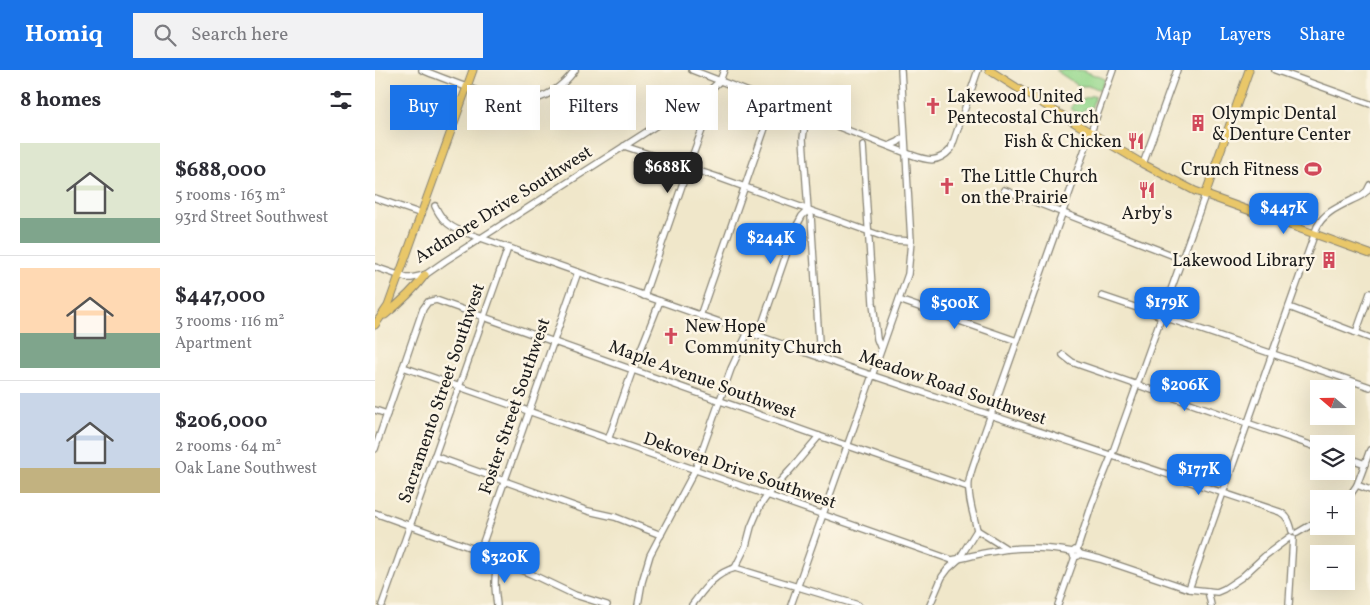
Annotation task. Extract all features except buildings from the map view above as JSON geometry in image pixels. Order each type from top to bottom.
[{"type":"main road","points":[[468,85],[473,70]]},
{"type":"main road","points":[[989,70],[1179,184],[1370,254]]},
{"type":"main road","points":[[1205,195],[1249,70]]},
{"type":"main road","points":[[377,322],[388,306],[467,87]]},
{"type":"main road","points":[[377,322],[396,306],[425,275]]},
{"type":"street","points":[[423,70],[467,87]]},
{"type":"street","points":[[540,96],[561,86],[575,70]]},
{"type":"street","points":[[692,70],[730,85]]},
{"type":"street","points":[[720,81],[724,70]]},
{"type":"street","points":[[791,605],[908,274],[911,241],[901,70]]},
{"type":"street","points":[[847,130],[906,153],[930,160],[939,158],[947,154],[952,145],[978,70]]},
{"type":"street","points":[[1007,549],[977,530],[969,479],[1113,70]]},
{"type":"street","points":[[1143,164],[1177,70]]},
{"type":"street","points":[[1275,70],[1370,104]]},
{"type":"street","name":"Ardmore Drive Southwest","points":[[399,276],[411,278],[425,275],[445,260],[704,95],[720,81]]},
{"type":"street","points":[[644,296],[702,130]]},
{"type":"street","points":[[701,316],[764,130]]},
{"type":"street","points":[[804,130],[803,139],[808,210],[811,216],[820,358]]},
{"type":"street","points":[[888,146],[895,144],[904,137]]},
{"type":"street","points":[[624,146],[894,240],[911,241]]},
{"type":"street","points":[[863,146],[873,303],[877,339],[881,349]]},
{"type":"street","points":[[1189,589],[1314,234],[1324,216],[1363,196],[1370,185]]},
{"type":"street","points":[[1004,190],[1182,259]]},
{"type":"street","points":[[1058,605],[1093,502],[1205,195]]},
{"type":"street","points":[[375,198],[422,214]]},
{"type":"street","name":"Meadow Road Southwest","points":[[435,206],[448,225],[501,246],[820,358],[1283,514],[1288,519],[1293,535]]},
{"type":"street","points":[[758,336],[795,229],[802,216],[808,210]]},
{"type":"street","points":[[501,225],[495,236],[496,242],[501,246]]},
{"type":"street","name":"Sacramento Street Southwest","points":[[382,605],[508,248]]},
{"type":"street","points":[[375,267],[399,276]]},
{"type":"street","name":"Foster Street Southwest","points":[[480,550],[578,272]]},
{"type":"street","points":[[1357,333],[1370,294]]},
{"type":"street","points":[[1102,296],[1370,386]]},
{"type":"street","name":"Maple Avenue Southwest","points":[[403,367],[423,309],[428,302],[436,300],[819,436],[969,486]]},
{"type":"street","points":[[899,300],[1017,342]]},
{"type":"street","points":[[608,440],[660,301]]},
{"type":"street","points":[[1289,307],[1370,338]]},
{"type":"street","points":[[638,605],[650,555],[695,470],[719,400],[748,332]]},
{"type":"street","points":[[1063,355],[1077,364],[1310,445]]},
{"type":"street","points":[[375,449],[403,367]]},
{"type":"street","name":"Dekoven Drive Southwest","points":[[403,367],[952,560],[1007,549],[1046,548],[1100,559],[1189,589],[1220,591],[1231,585],[1282,543],[1310,525]]},
{"type":"street","points":[[375,410],[387,414]]},
{"type":"street","points":[[735,568],[760,506],[819,436]]},
{"type":"street","points":[[1354,490],[1370,450]]},
{"type":"street","points":[[434,456],[588,511],[615,516],[661,534]]},
{"type":"street","points":[[1355,460],[1365,464]]},
{"type":"street","points":[[1357,485],[1370,490]]},
{"type":"street","points":[[375,513],[480,550],[499,561],[575,595],[607,605]]},
{"type":"street","points":[[930,605],[948,569],[959,559],[977,530]]},
{"type":"street","points":[[1289,605],[1293,535]]},
{"type":"street","points":[[1282,543],[1292,548]]},
{"type":"street","points":[[497,605],[494,584],[499,561]]},
{"type":"street","points":[[693,605],[712,580],[724,572],[735,568],[858,605]]},
{"type":"street","points":[[1208,591],[1211,605]]},
{"type":"green space","points":[[1055,70],[1081,70],[1105,80],[1100,90],[1091,86],[1079,86]]},
{"type":"green space","points":[[1093,95],[1096,96],[1090,111],[1085,109],[1079,114],[1070,108],[1077,102]]},
{"type":"place","name":"Lakewood United Pentecostal Church","points":[[933,106]]},
{"type":"place","name":"Olympic Dental & Denture Center","points":[[1198,123]]},
{"type":"place","name":"Fish & Chicken","points":[[1136,141]]},
{"type":"place","name":"Crunch Fitness","points":[[1313,169]]},
{"type":"place","name":"The Little Church on the Prairie","points":[[947,186]]},
{"type":"place","name":"Arby's","points":[[1147,190]]},
{"type":"place","name":"Lakewood Library","points":[[1329,260]]},
{"type":"place","name":"New Hope Community Church","points":[[671,336]]}]
